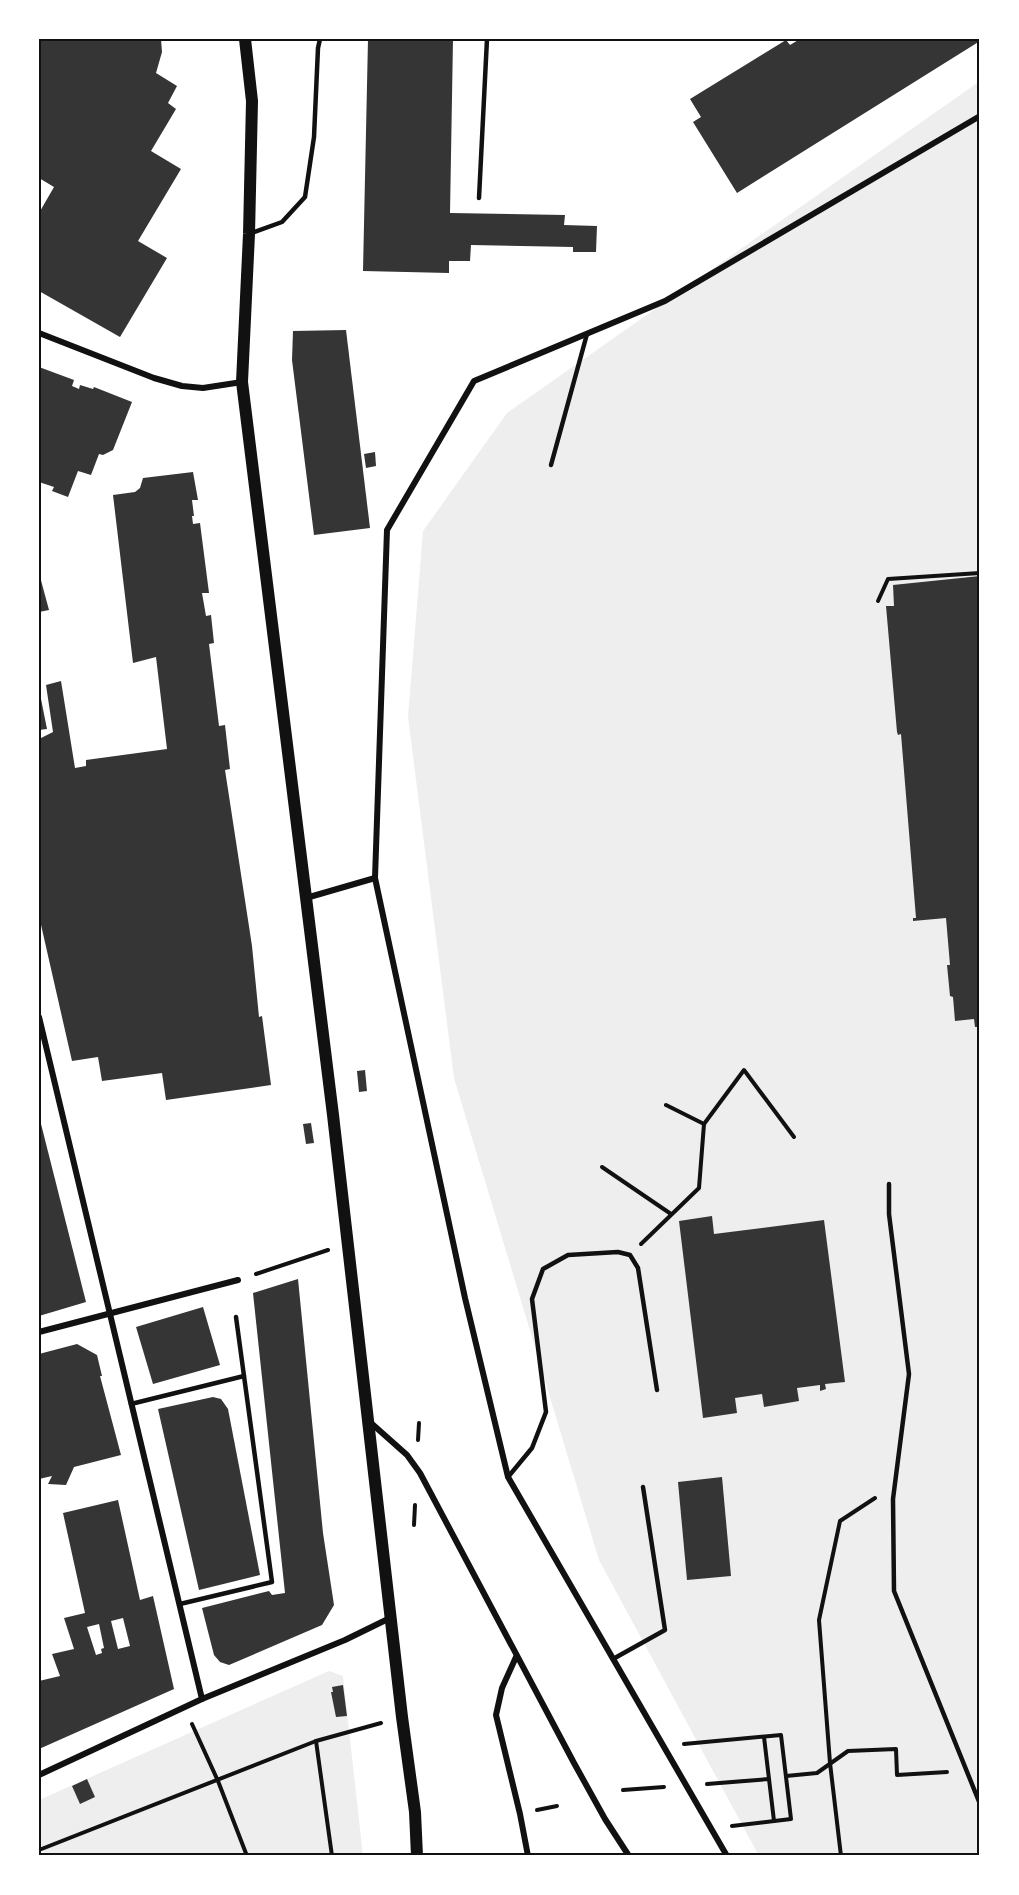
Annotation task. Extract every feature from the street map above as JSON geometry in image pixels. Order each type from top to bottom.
[{"type":"main road","points":[[245,39],[252,101],[242,382],[348,1243],[402,1717],[415,1812],[417,1856]]},
{"type":"street","points":[[727,1856],[508,1477],[465,1298],[375,878],[387,530],[474,381],[664,301],[980,116]]},
{"type":"street","points":[[39,333],[154,378],[182,386],[203,388],[242,382]]},
{"type":"street","points":[[306,898],[375,878]]},
{"type":"street","points":[[39,1017],[202,1700]]},
{"type":"street","points":[[39,1332],[238,1280]]},
{"type":"street","points":[[368,1421],[406,1455],[420,1473],[516,1657],[605,1819],[629,1856]]},
{"type":"street","points":[[39,1774],[391,1618]]},
{"type":"street","points":[[516,1657],[502,1688],[496,1715],[528,1856]]},
{"type":"lane","points":[[249,234],[282,222],[305,197],[314,137],[320,39]]},
{"type":"lane","points":[[479,198],[487,39]]},
{"type":"lane","points":[[551,465],[587,334]]},
{"type":"lane","points":[[889,1184],[890,1214],[909,1374],[893,1500],[894,1591],[980,1804]]},
{"type":"lane","points":[[508,1477],[532,1448],[546,1412],[532,1299],[543,1269],[568,1255],[618,1252],[630,1255],[638,1268],[657,1390]]},
{"type":"lane","points":[[180,1604],[272,1582],[236,1317]]},
{"type":"lane","points":[[131,1404],[244,1376]]},
{"type":"lane","points":[[613,1659],[665,1630],[643,1487]]},
{"type":"path","points":[[878,601],[888,579],[980,573]]},
{"type":"path","points":[[630,1255],[699,1188],[704,1124],[744,1070],[794,1137]]},
{"type":"path","points":[[666,1105],[704,1124]]},
{"type":"path","points":[[602,1167],[672,1214]]},
{"type":"path","points":[[238,1280],[348,1243]]},
{"type":"path","points":[[841,1856],[830,1763],[819,1620],[840,1521],[881,1494],[893,1500]]},
{"type":"path","points":[[39,1850],[316,1741],[402,1717]]},
{"type":"path","points":[[662,1746],[782,1735],[790,1819],[711,1828]]},
{"type":"path","points":[[764,1737],[774,1821]]},
{"type":"path","points":[[316,1741],[332,1856]]},
{"type":"path","points":[[201,1744],[247,1856]]},
{"type":"path","points":[[786,1776],[818,1773],[848,1751],[896,1749],[897,1775],[954,1772]]},
{"type":"path","points":[[706,1784],[769,1779]]},
{"type":"path","points":[[623,1790],[664,1787]]},
{"type":"path","points":[[542,1809],[557,1806]]},
{"type":"shaded area","points":[[980,81],[980,1856],[759,1856],[599,1560],[454,1078],[408,717],[423,531],[507,413]]},
{"type":"shaded area","points":[[329,1671],[343,1676],[363,1856],[45,1856],[39,1840],[39,1800]]},
{"type":"building","points":[[39,39],[161,39],[162,52],[156,73],[177,86],[168,103],[176,109],[151,151],[181,169],[138,241],[167,258],[120,337],[39,291],[39,213],[54,187],[39,178]]},
{"type":"building","points":[[368,39],[453,39],[450,213],[565,215],[564,225],[597,226],[596,252],[573,252],[573,247],[471,245],[470,261],[449,261],[449,273],[363,271]]},
{"type":"building","points":[[800,39],[980,39],[980,41],[737,193],[693,122],[701,117],[690,99],[786,40],[790,45]]},
{"type":"building","points":[[346,330],[370,528],[314,535],[292,360],[293,331]]},
{"type":"building","points":[[39,367],[74,380],[72,386],[79,389],[80,385],[93,389],[94,387],[132,402],[113,450],[103,455],[99,454],[91,475],[78,471],[68,497],[52,491],[54,487],[39,482]]},
{"type":"building","points":[[375,452],[376,466],[366,468],[364,454]]},
{"type":"building","points":[[193,472],[198,500],[192,500],[193,524],[200,523],[209,593],[202,593],[206,616],[211,615],[214,643],[209,644],[219,726],[225,725],[230,769],[225,770],[252,946],[259,1017],[262,1016],[271,1085],[166,1100],[162,1073],[102,1081],[98,1057],[72,1061],[39,916],[39,739],[53,732],[46,685],[61,681],[75,768],[86,766],[86,760],[167,749],[156,657],[133,663],[113,495],[135,492],[140,488],[143,478]]},
{"type":"building","points":[[39,573],[49,610],[39,612]]},
{"type":"building","points":[[980,576],[980,1027],[975,1027],[974,1019],[955,1021],[947,965],[950,965],[946,918],[913,921],[913,918],[916,918],[901,734],[898,735],[897,732],[886,606],[894,606],[893,585]]},
{"type":"building","points":[[39,689],[47,729],[39,730]]},
{"type":"building","points":[[365,1070],[367,1091],[359,1092],[357,1071]]},
{"type":"building","points":[[39,1116],[86,1302],[39,1316]]},
{"type":"building","points":[[311,1123],[314,1143],[306,1144],[303,1124]]},
{"type":"building","points":[[712,1216],[714,1234],[824,1220],[845,1382],[825,1384],[826,1389],[820,1391],[820,1385],[797,1388],[799,1401],[764,1407],[762,1394],[735,1398],[737,1413],[703,1418],[679,1221]]},
{"type":"building","points":[[298,1279],[323,1533],[334,1605],[322,1625],[229,1665],[220,1662],[214,1655],[202,1608],[269,1591],[272,1595],[285,1593],[253,1293]]},
{"type":"building","points":[[203,1307],[220,1365],[153,1384],[136,1327]]},
{"type":"building","points":[[77,1344],[97,1355],[102,1376],[100,1376],[121,1455],[74,1467],[66,1485],[48,1484],[52,1476],[39,1479],[39,1354]]},
{"type":"building","points":[[213,1397],[221,1399],[228,1409],[260,1575],[199,1590],[158,1409]]},
{"type":"building","points":[[722,1477],[731,1576],[687,1580],[678,1482]]},
{"type":"building","points":[[118,1500],[140,1600],[153,1596],[174,1689],[39,1749],[39,1681],[60,1676],[52,1654],[74,1649],[64,1618],[85,1613],[63,1513]],"holes":[[[123,1618],[130,1646],[118,1649],[111,1621]],[[99,1624],[104,1648],[101,1649],[102,1653],[96,1655],[87,1627]]]},
{"type":"building","points":[[343,1685],[347,1716],[336,1717],[332,1687]]},
{"type":"building","points":[[87,1779],[95,1797],[80,1804],[72,1786]]}]
